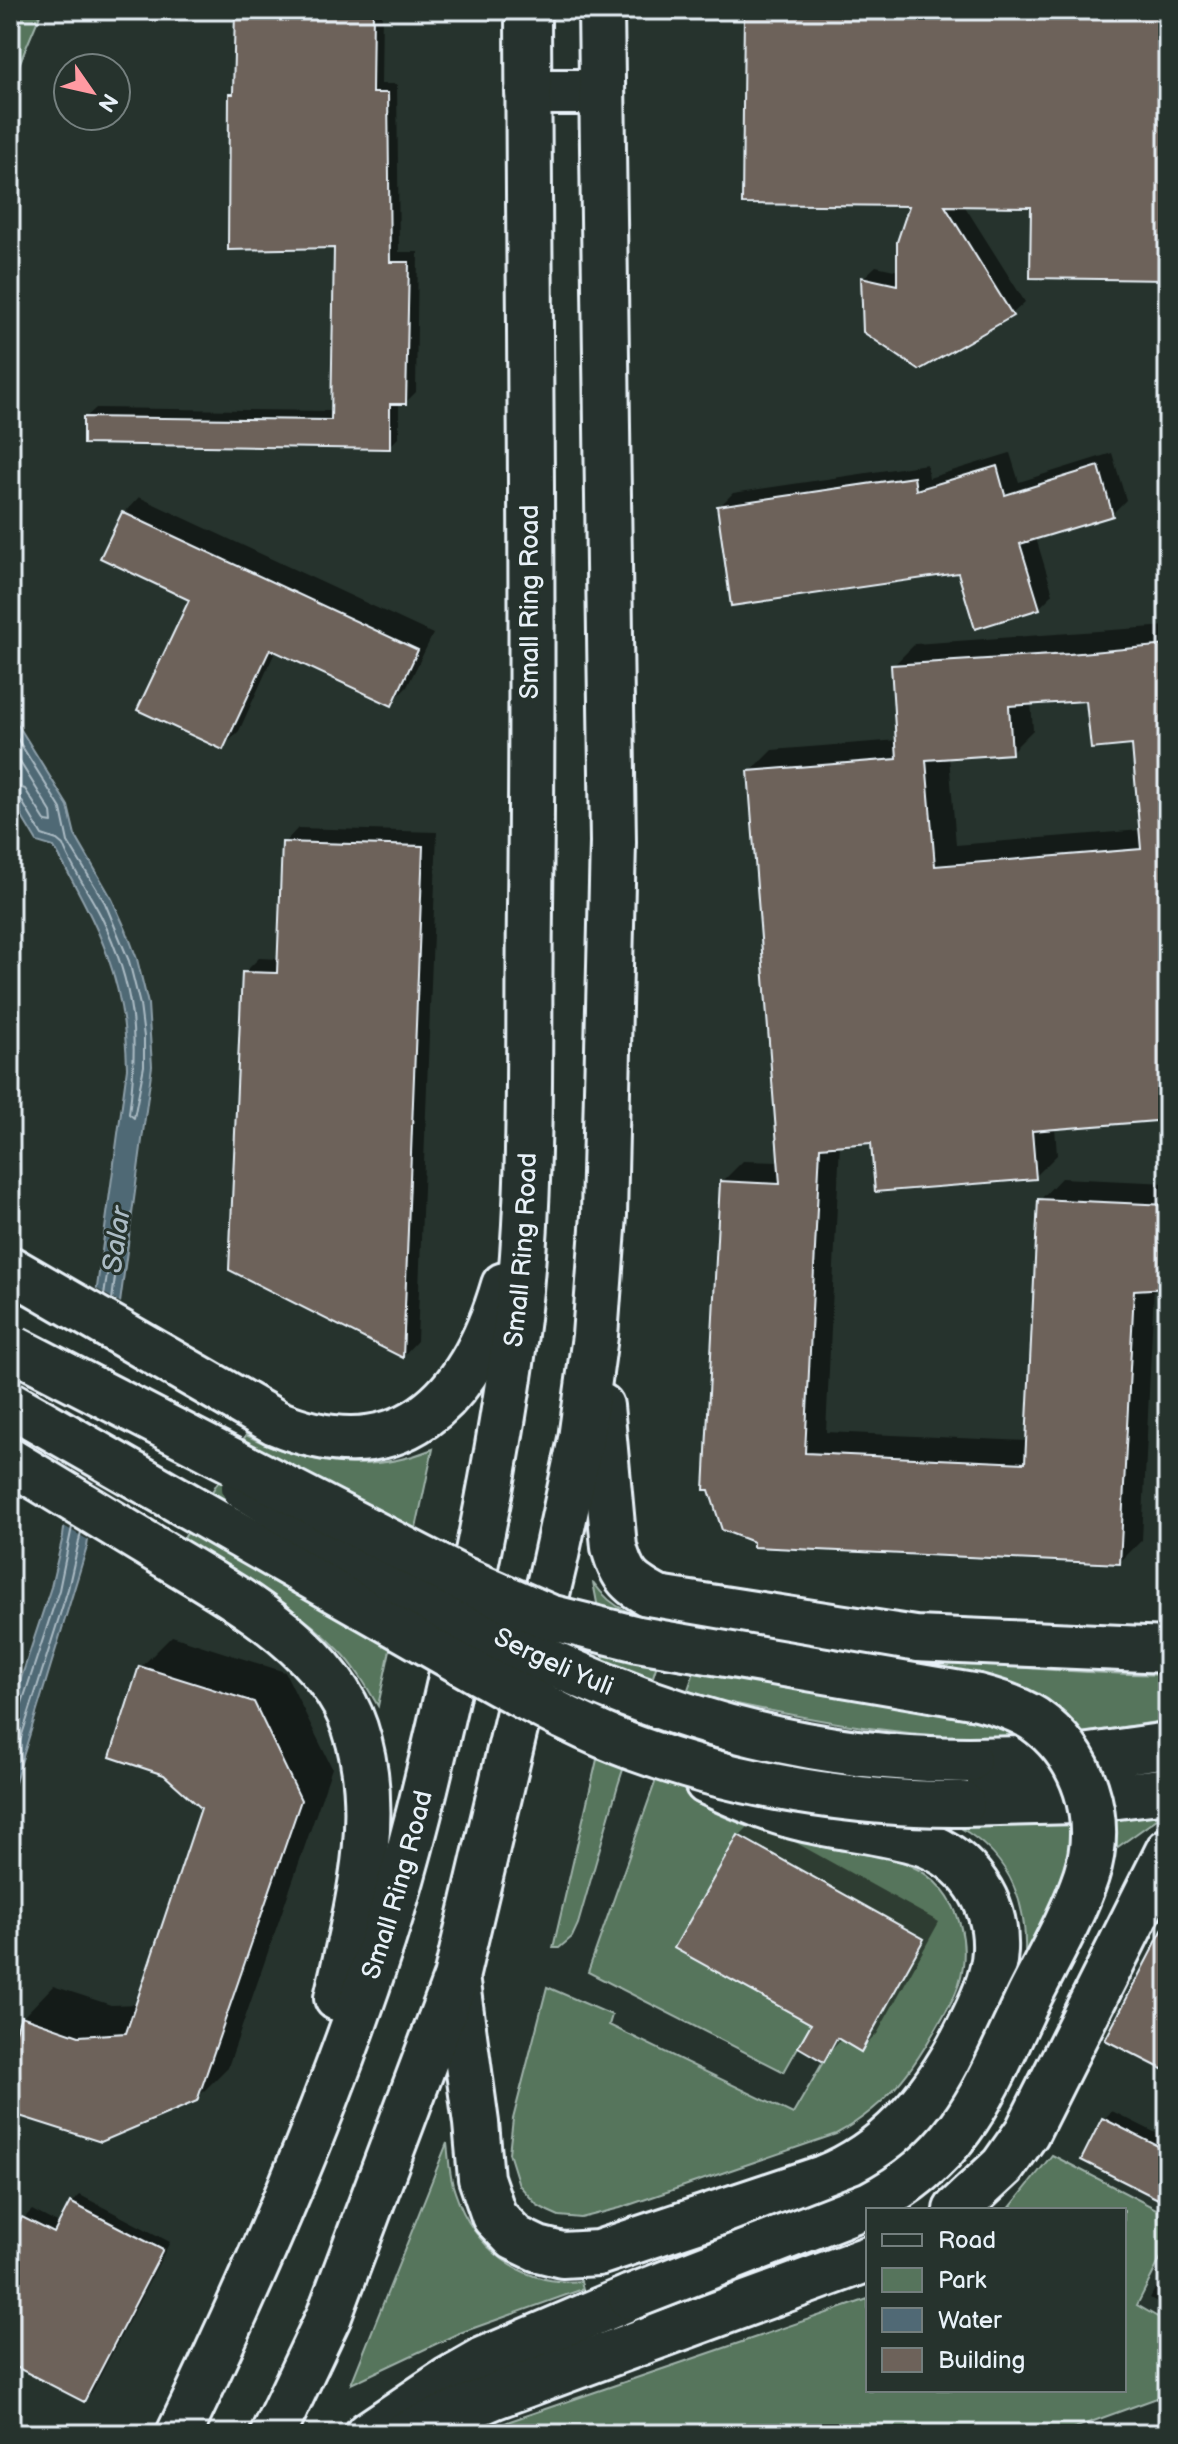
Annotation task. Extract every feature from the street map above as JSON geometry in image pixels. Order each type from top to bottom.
[{"type":"main road","name":"Small Ring Road","points":[[179,2434],[263,2254],[344,2051],[385,1934],[431,1766],[489,1502],[518,1312],[525,1213],[531,810],[528,10]]},
{"type":"main road","points":[[273,2434],[329,2316],[456,1978],[555,1560],[581,1439],[595,1336],[604,1215],[613,842],[601,10]]},
{"type":"main road","points":[[528,92],[602,92]]},
{"type":"main road","points":[[10,1269],[260,1413],[297,1431],[350,1440],[389,1434],[426,1416],[459,1380],[488,1331],[525,1213]]},
{"type":"main road","points":[[595,1336],[614,1547],[629,1582],[647,1593],[668,1602],[915,1639],[1168,1650]]},
{"type":"main road","points":[[12,1348],[462,1579],[549,1617],[638,1639],[978,1697],[1034,1719],[1064,1747],[1086,1786],[1091,1803],[1094,1839],[1086,1875],[1065,1925],[984,2089],[952,2140],[921,2173],[870,2204],[631,2297],[483,2360],[408,2405],[368,2434]]},
{"type":"main road","name":"Sergeli Yuli","points":[[12,1348],[386,1572],[519,1646],[604,1686],[694,1717],[776,1740],[862,1754],[968,1760],[1076,1758],[1168,1745]]},
{"type":"main road","name":"Sergeli Yuli","points":[[10,1404],[490,1678],[553,1712],[638,1750],[701,1768],[808,1791],[900,1803],[1077,1801],[1168,1790]]},
{"type":"main road","points":[[10,1461],[172,1559],[273,1625],[313,1660],[344,1702],[356,1731],[362,1756],[367,1826],[361,1890],[297,2171]]},
{"type":"main road","points":[[456,1978],[476,2123],[477,2159],[489,2206],[508,2233],[538,2249],[573,2256],[598,2253],[838,2172],[879,2147],[921,2105],[950,2064],[970,2027],[990,1978],[995,1950],[992,1919],[978,1885],[955,1861],[921,1843],[764,1807],[638,1750]]},
{"type":"main road","points":[[958,2208],[1003,2166],[1027,2132],[1168,1851]]},
{"type":"main road","points":[[405,2434],[495,2396],[866,2260]]},
{"type":"green space","points":[[10,10],[42,10],[10,86]]},
{"type":"green space","points":[[246,1435],[292,1454],[338,1463],[385,1462],[433,1449],[378,1706],[350,1663],[322,1634],[264,1591],[183,1540]]},
{"type":"green space","points":[[593,1582],[609,1600],[627,1611],[671,1621],[618,1785],[578,1924],[572,1937],[559,1948],[553,1948],[602,1738],[604,1660]]},
{"type":"green space","points":[[709,1630],[938,1660],[1053,1670],[1168,1675],[1168,1720],[1055,1735],[980,1738],[871,1728],[727,1702],[694,1802],[764,1832],[892,1859],[927,1876],[953,1906],[960,1925],[964,1945],[958,1985],[927,2044],[890,2094],[836,2134],[620,2208],[581,2218],[559,2216],[537,2205],[519,2185],[509,2153],[513,2119],[547,1987],[612,2015],[609,2025],[793,2114],[837,2038],[861,2052],[924,1939],[738,1835],[675,1948],[811,2024],[784,2072],[588,1972]]},
{"type":"green space","points":[[1168,1808],[1115,1849],[1096,1868],[1024,1968],[1024,1925],[1014,1886],[993,1854],[978,1839],[959,1827]]},
{"type":"green space","points":[[447,2143],[455,2192],[463,2212],[487,2246],[520,2270],[559,2281],[581,2281],[583,2289],[457,2334],[351,2384]]},
{"type":"green space","points":[[1052,2155],[1168,2215],[1168,2244],[1137,2305],[1168,2323],[1168,2394],[1058,2434],[480,2434],[510,2421],[866,2300],[866,2392],[1126,2392],[1126,2208],[1010,2208]]},
{"type":"water","name":"Salar","points":[[10,712],[68,806],[75,835],[126,930],[148,1004],[152,1066],[87,1547],[10,1799],[10,1712],[51,1587],[63,1536],[127,1068],[121,1005],[115,978],[96,927],[54,847],[37,842],[10,797]]},
{"type":"pier","points":[[93,1287],[123,1304],[92,1542],[60,1524]]},
{"type":"building","points":[[235,10],[373,10],[372,93],[388,93],[390,262],[409,262],[406,404],[390,404],[390,449],[83,444],[83,417],[331,420],[334,248],[228,250],[229,94],[233,94]]},
{"type":"building","points":[[744,10],[1168,10],[1168,280],[1030,278],[1031,207],[945,206],[1013,316],[919,370],[863,332],[861,277],[897,285],[897,242],[909,206],[742,204]]},
{"type":"building","points":[[997,466],[1005,495],[1099,466],[1113,516],[1020,544],[1040,609],[975,629],[958,573],[731,606],[717,506],[914,477],[916,490]]},
{"type":"building","points":[[122,512],[418,650],[392,706],[270,649],[223,750],[137,710],[189,600],[100,558]]},
{"type":"building","points":[[1168,645],[1168,1120],[1032,1131],[1036,1179],[875,1192],[871,1143],[820,1147],[805,1453],[1025,1463],[1038,1199],[1168,1205],[1168,1288],[1134,1290],[1120,1564],[753,1547],[753,1542],[722,1530],[709,1490],[704,1490],[720,1181],[780,1184],[748,771],[897,759],[891,665]],"holes":[[[1086,701],[1091,749],[1132,745],[1141,849],[935,866],[926,760],[1012,754],[1009,706]]]},
{"type":"building","points":[[282,842],[423,846],[403,1358],[229,1270],[242,972],[277,973]]},
{"type":"building","points":[[139,1666],[254,1702],[301,1800],[197,2101],[101,2142],[10,2113],[10,2049],[21,2016],[79,2036],[126,2033],[201,1808],[164,1775],[110,1757]]},
{"type":"building","points":[[738,1835],[924,1939],[861,2052],[837,2038],[824,2062],[798,2047],[811,2024],[674,1948]]},
{"type":"building","points":[[1168,1919],[1168,2072],[1105,2040]]},
{"type":"building","points":[[1102,2118],[1168,2151],[1168,2204],[1081,2160]]},
{"type":"building","points":[[70,2202],[163,2250],[84,2402],[10,2364],[10,2240],[22,2217],[54,2233]]}]
